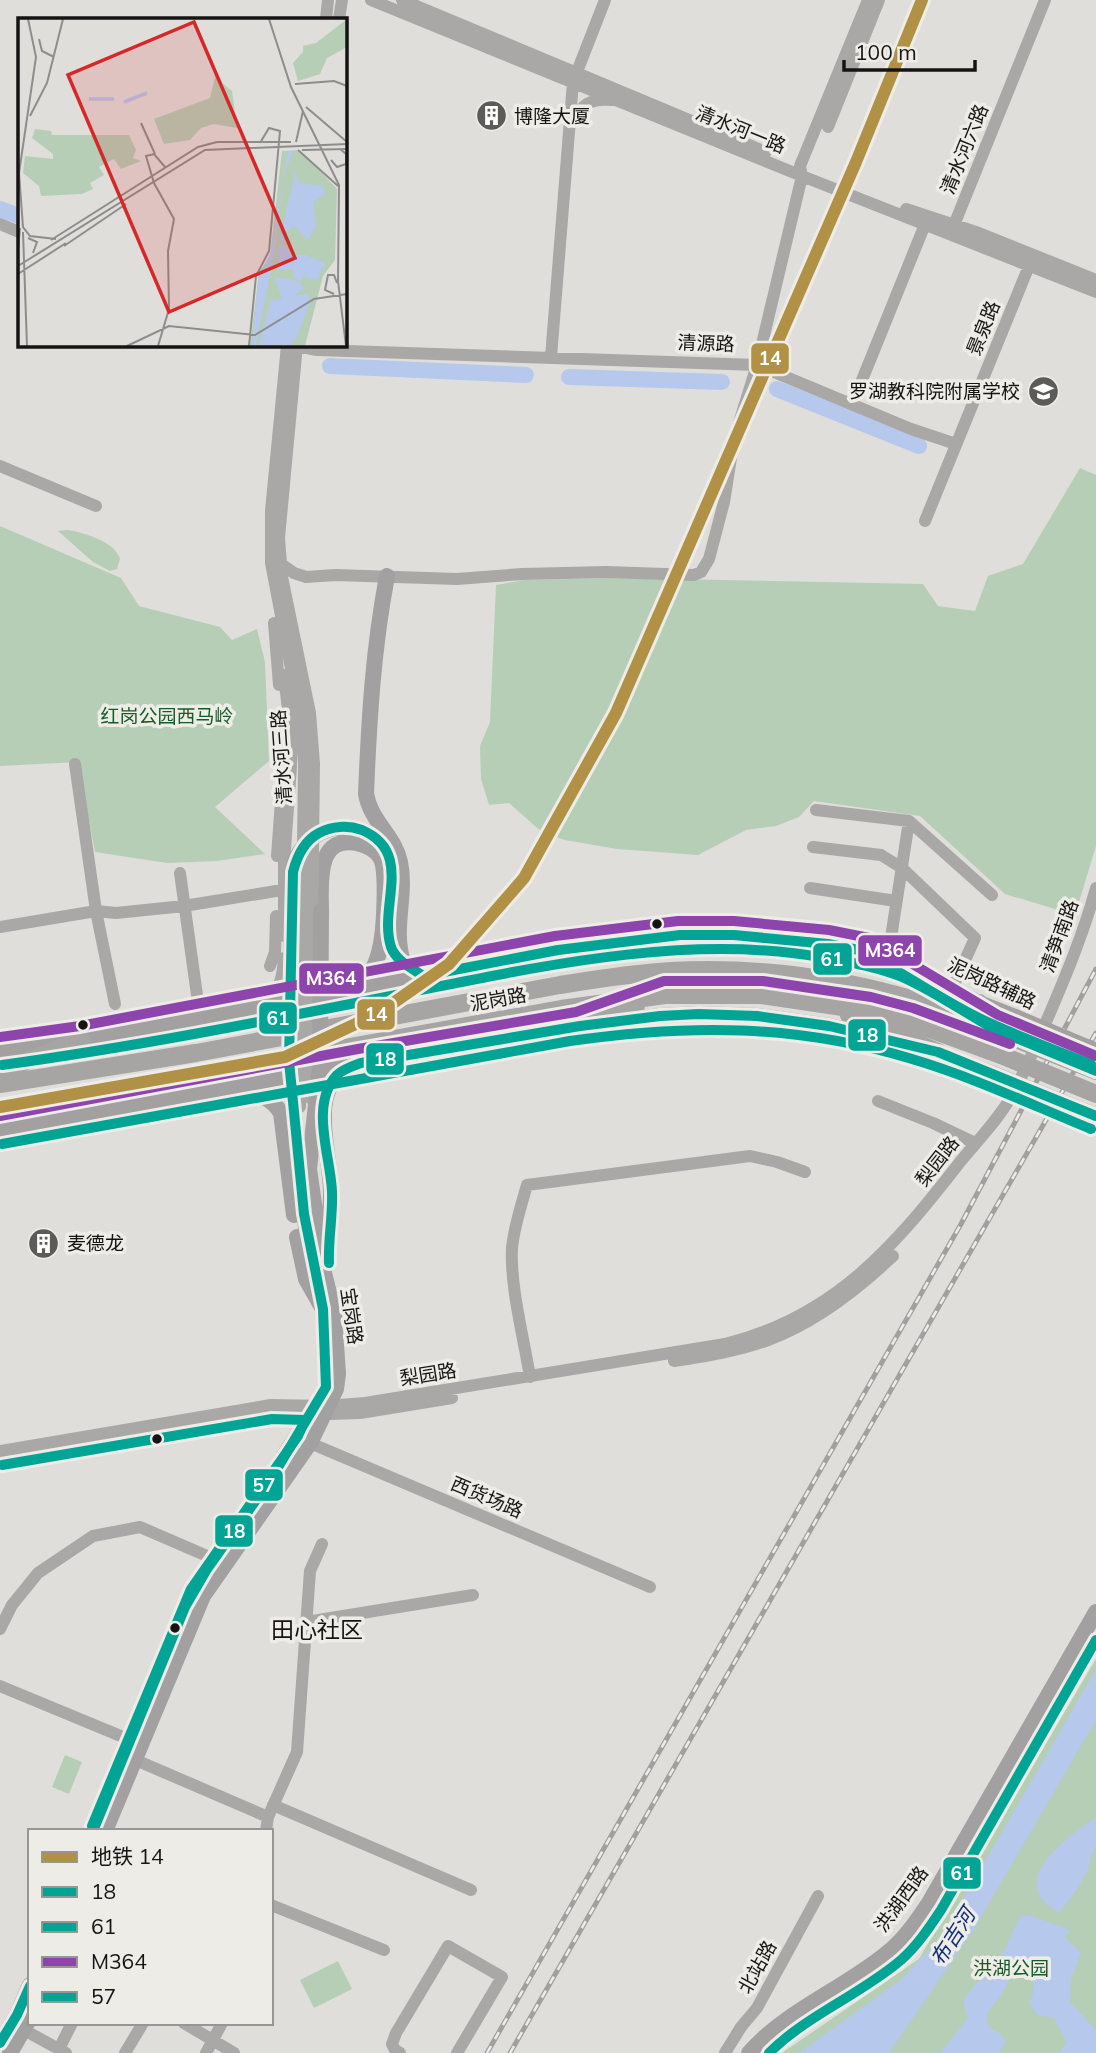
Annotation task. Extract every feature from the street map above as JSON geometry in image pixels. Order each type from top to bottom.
[{"type":"highway","points":[[864,951],[1000,1032],[1096,1071]]},
{"type":"highway","name":"泥岗路","points":[[0,1084],[196,1053],[560,985],[671,971],[771,973],[821,978],[912,1000],[1000,1032]]},
{"type":"highway","points":[[580,1026],[665,995]]},
{"type":"highway","name":"泥岗路","points":[[0,1110],[561,1009],[665,995],[761,995],[869,1011],[908,1021],[1096,1094]]},
{"type":"highway","points":[[979,1003],[1000,1032]]},
{"type":"highway","points":[[823,1004],[938,1052]]},
{"type":"highway","points":[[0,1071],[82,1040]]},
{"type":"highway","points":[[0,1117],[33,1104]]},
{"type":"main road","points":[[387,576],[377,630],[369,700],[366,794],[368,808],[390,839],[400,862],[399,943],[403,961]]},
{"type":"main road","points":[[304,1169],[289,1061],[293,872],[302,848],[308,841],[324,830],[341,826],[362,830],[379,840],[389,856],[393,877],[389,940],[395,955],[423,976]]},
{"type":"main road","points":[[304,1169],[320,1067],[321,868],[332,848],[346,842],[365,845],[373,850],[380,857],[385,877],[380,947],[366,980],[353,988]]},
{"type":"main road","name":"泥岗路辅路","points":[[0,1051],[82,1040],[558,950],[680,935],[734,935],[784,939],[888,957],[979,1003],[1096,1051]]},
{"type":"main road","points":[[0,1130],[361,1063],[580,1026],[699,1014],[757,1016],[829,1026],[938,1052],[1096,1116]]},
{"type":"main road","points":[[328,1311],[332,1191],[324,1131],[327,1092],[337,1075],[361,1063]]},
{"type":"main road","points":[[223,1089],[262,1095],[281,1113],[303,1268],[328,1311]]},
{"type":"main road","name":"宝岗路","points":[[106,1829],[132,1749],[185,1607],[214,1559],[336,1389],[338,1374],[324,1273],[304,1169]]},
{"type":"main road","name":"宝岗路","points":[[94,1829],[203,1596],[310,1443],[319,1411]]},
{"type":"main road","name":"洪湖西路","points":[[749,2053],[773,2029],[874,1962],[908,1932],[929,1903],[1096,1612]]},
{"type":"main road","name":"洪湖西路","points":[[762,2053],[796,2024],[862,1984],[901,1955],[931,1921],[1096,1633]]},
{"type":"main road","points":[[10,2053],[13,2030],[28,1990]]},
{"type":"street","points":[[326,18],[328,0]]},
{"type":"street","points":[[339,18],[342,0]]},
{"type":"street","name":"清水河一路","points":[[371,0],[574,76],[621,101],[890,204],[927,221],[1096,280]]},
{"type":"street","name":"清水河一路","points":[[402,0],[574,76],[801,171]]},
{"type":"street","points":[[551,355],[574,76],[605,0]]},
{"type":"street","points":[[276,564],[306,577],[335,575],[457,579],[522,574],[607,572],[694,575],[701,572],[709,559],[719,523],[729,461],[757,362],[801,171],[868,0]]},
{"type":"street","points":[[828,127],[879,0]]},
{"type":"street","name":"清水河六路","points":[[952,230],[1045,0]]},
{"type":"street","points":[[569,130],[581,107],[591,101],[621,101]]},
{"type":"street","points":[[860,385],[927,221]]},
{"type":"street","points":[[0,224],[18,232]]},
{"type":"street","points":[[0,230],[18,237]]},
{"type":"street","name":"清水河一路","points":[[952,230],[1029,266],[1096,292]]},
{"type":"street","name":"景泉路","points":[[925,521],[1029,266]]},
{"type":"street","name":"清水河三路","points":[[293,346],[271,511],[276,564],[310,713],[304,1169]]},
{"type":"street","name":"清源路","points":[[297,346],[317,351],[551,355]]},
{"type":"street","name":"清源路","points":[[345,346],[757,362],[948,438],[956,444]]},
{"type":"street","points":[[0,466],[96,506]]},
{"type":"street","name":"清水河三路","points":[[276,564],[272,577],[309,764]]},
{"type":"street","points":[[271,966],[275,952],[277,832],[283,746],[272,577]]},
{"type":"street","points":[[260,1006],[274,994],[283,972],[284,862],[291,767],[281,622]]},
{"type":"street","points":[[75,764],[96,911],[115,1004]]},
{"type":"street","points":[[816,810],[909,821],[992,895]]},
{"type":"street","points":[[888,957],[909,821]]},
{"type":"street","points":[[813,847],[881,855],[902,868],[975,938],[952,989]]},
{"type":"street","points":[[180,873],[197,995]]},
{"type":"street","points":[[810,888],[896,901]]},
{"type":"street","name":"清笋南路","points":[[975,1143],[1012,1096],[1033,1052],[1079,945],[1096,888]]},
{"type":"street","points":[[0,927],[96,911],[116,913],[184,906],[276,891]]},
{"type":"street","points":[[878,1101],[975,1143]]},
{"type":"street","name":"梨园路","points":[[0,1461],[268,1416],[319,1411],[530,1377],[725,1343],[756,1335],[786,1324],[830,1296],[884,1252],[907,1230],[975,1143]]},
{"type":"street","name":"梨园路","points":[[0,1451],[271,1405],[319,1411],[376,1411],[698,1357],[769,1340],[818,1315],[881,1268],[911,1236],[975,1143]]},
{"type":"street","points":[[530,1377],[512,1251],[514,1232],[527,1185],[750,1156],[805,1172]]},
{"type":"street","name":"西货场路","points":[[310,1443],[650,1587]]},
{"type":"street","points":[[0,1629],[12,1605],[38,1573],[93,1536],[140,1527],[214,1559]]},
{"type":"street","points":[[266,1829],[271,1811],[297,1752],[310,1571],[323,1545]]},
{"type":"street","points":[[306,1622],[472,1595]]},
{"type":"street","points":[[0,1686],[271,1811],[471,1890]]},
{"type":"street","name":"北站路","points":[[724,2053],[757,2008],[818,1896]]},
{"type":"street","points":[[273,1906],[384,1950]]},
{"type":"street","points":[[400,2053],[392,2044],[396,2033],[448,1947],[502,1977],[457,2053]]},
{"type":"street","points":[[13,2030],[54,2049],[71,2025]]},
{"type":"street","points":[[125,2053],[142,2025]]},
{"type":"street","points":[[187,2025],[234,2053]]},
{"type":"street","points":[[206,2053],[221,2025]]},
{"type":"green space","points":[[1080,468],[1096,475],[1096,846],[1075,915],[1005,894],[920,816],[814,801],[799,817],[776,826],[746,830],[698,855],[617,849],[565,840],[543,833],[509,803],[489,805],[481,779],[480,746],[490,722],[496,585],[524,580],[619,578],[923,584],[938,606],[975,611],[988,576],[1023,564]]},
{"type":"green space","name":"红岗公园西马岭","points":[[0,526],[121,578],[139,606],[220,627],[232,640],[257,629],[265,662],[269,761],[215,807],[265,854],[217,861],[167,863],[95,852],[78,762],[0,766]]},
{"type":"green space","points":[[67,530],[106,543],[120,559],[117,569],[110,571],[93,562],[58,531]]},
{"type":"green space","name":"洪湖公园","points":[[1096,1659],[1096,2053],[782,2053],[919,1959]]},
{"type":"green space","points":[[65,1755],[82,1762],[69,1794],[52,1787]]},
{"type":"green space","points":[[338,1961],[352,1989],[314,2008],[300,1980]]},
{"type":"water","name":"布吉河","points":[[1096,1669],[1096,1720],[974,1929],[889,2053],[799,2053],[902,1979],[942,1936]]},
{"type":"water","points":[[1096,1817],[1096,1846],[1089,1867],[1078,1888],[1059,1913],[1040,1896],[1037,1877],[1048,1857]]},
{"type":"water","points":[[1021,1916],[1033,1916],[1070,1930],[1065,1937],[1081,1953],[1071,1979],[1070,2002],[1096,2030],[1096,2053],[1058,2053],[1067,2043],[1054,2018],[1038,2015],[1029,2003],[1034,1979],[1025,1974],[1015,1974],[988,2015],[988,2026],[1002,2035],[1006,2042],[999,2053],[940,2053],[968,2018],[963,2002],[973,1987],[995,1965]]},
{"type":"waterway","points":[[0,209],[18,216]]},
{"type":"waterway","points":[[330,366],[526,375]]},
{"type":"waterway","points":[[569,377],[722,382]]},
{"type":"waterway","points":[[777,389],[919,446]]},
{"type":"railway","points":[[487,2053],[961,1224],[1096,969]]},
{"type":"railway","points":[[510,2053],[1096,1033]]},
{"type":"metro line","name":"14","points":[[0,1107],[285,1057],[379,1013],[449,964],[524,878],[616,713],[856,162],[922,0]]},
{"type":"transit line","name":"18","points":[[94,1829],[185,1607],[207,1569],[271,1479],[326,1387],[323,1309],[304,1214],[289,1061],[293,872],[302,850],[314,836],[329,829],[346,827],[362,830],[378,840],[387,852],[391,866],[388,915],[391,947],[400,960],[423,976],[558,950],[680,935],[734,935],[828,944],[864,951],[992,1028],[1096,1071]]},
{"type":"transit line","name":"M364","points":[[0,1037],[80,1026],[555,936],[678,921],[734,921],[829,930],[869,938],[998,1015],[1096,1056]]},
{"type":"transit line","name":"61","points":[[2,1065],[199,1033],[555,965],[664,951],[719,949],[772,951],[845,961],[884,970],[995,1025],[1091,1064]]},
{"type":"transit line","name":"M364","points":[[0,1116],[358,1049],[576,1012],[664,981],[763,981],[871,997],[913,1008],[1010,1044]]},
{"type":"transit line","name":"18","points":[[329,1263],[332,1192],[324,1132],[324,1101],[337,1075],[361,1063],[580,1026],[660,1016],[757,1016],[829,1026],[938,1052],[1096,1116]]},
{"type":"transit line","name":"61","points":[[2,1144],[570,1041],[614,1035],[700,1030],[784,1033],[869,1047],[957,1074],[1091,1129]]},
{"type":"transit line","name":"57","points":[[2,1465],[272,1419],[305,1420],[298,1436],[191,1589],[92,1826]]},
{"type":"transit line","name":"61","points":[[769,2053],[800,2027],[868,1984],[907,1955],[941,1910],[1096,1640]]},
{"type":"transit line","name":"18","points":[[0,2043],[28,1990]]},
{"type":"place","name":"博隆大厦","points":[[491,116]]},
{"type":"place","name":"罗湖教科院附属学校","points":[[1043,391]]},
{"type":"place","name":"麦德龙","points":[[44,1243]]},
{"type":"district","name":"田心社区","points":[[317,1630]]}]
